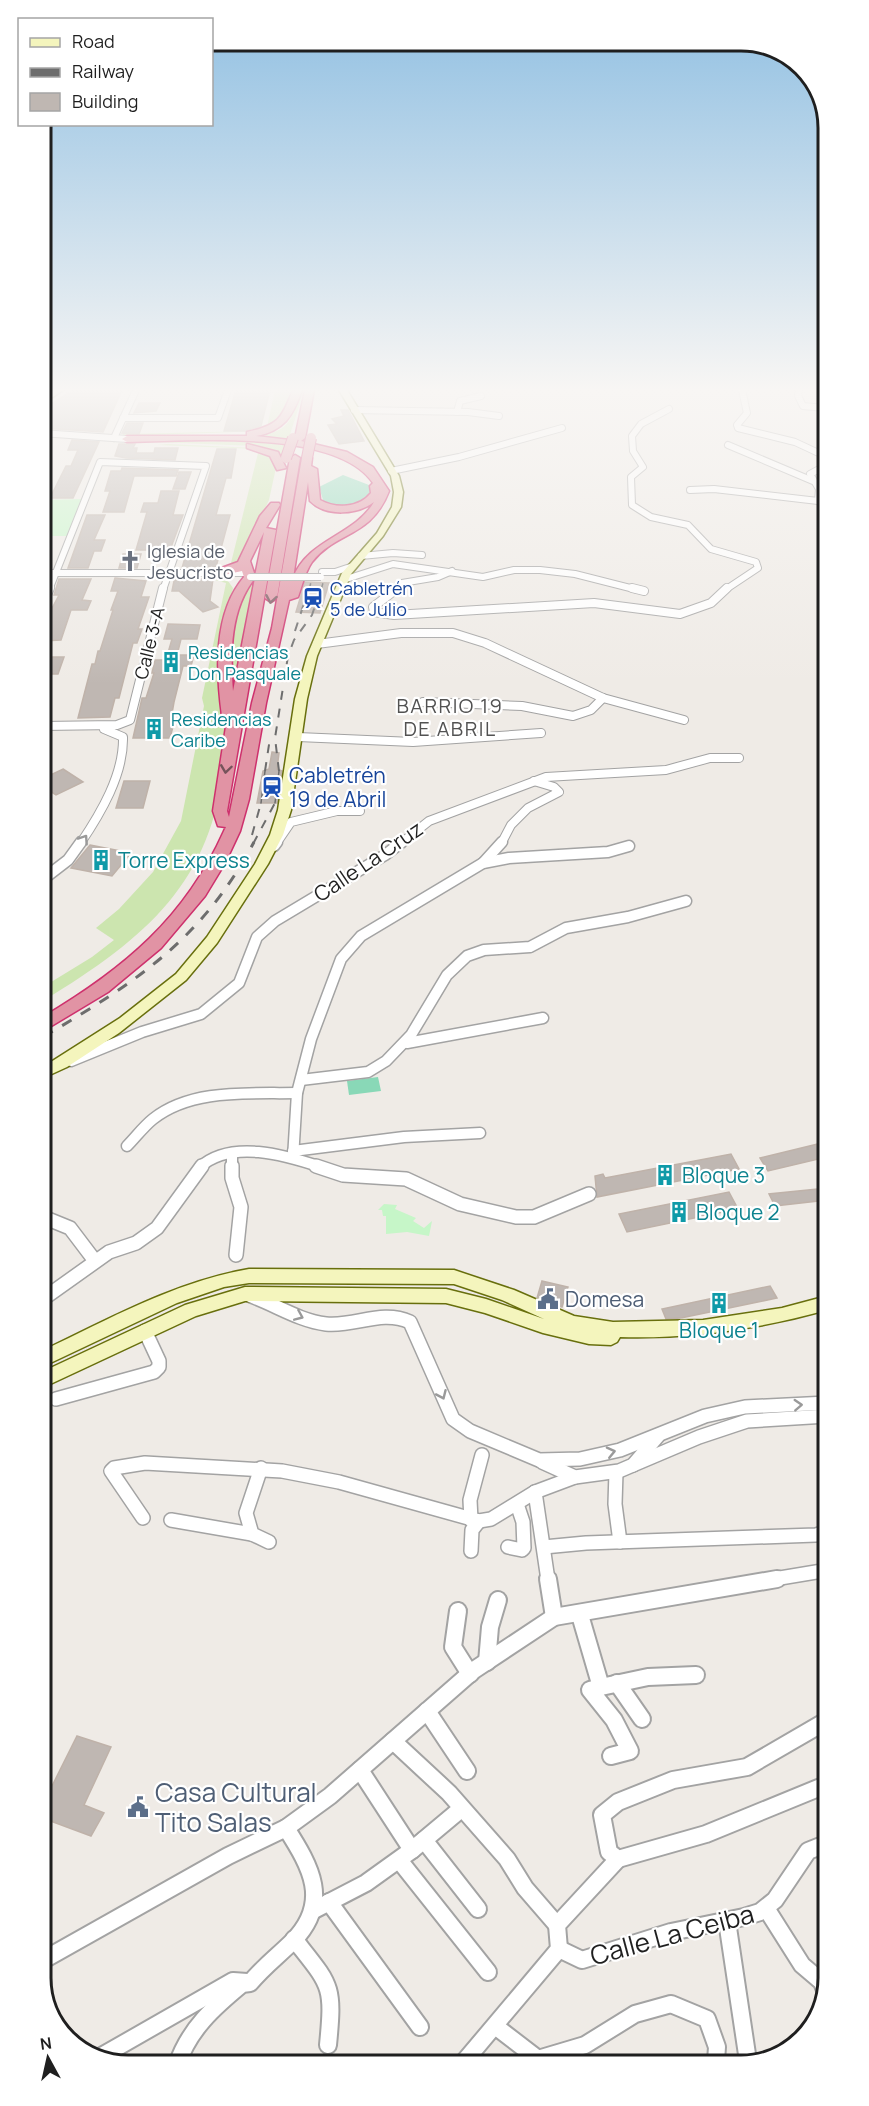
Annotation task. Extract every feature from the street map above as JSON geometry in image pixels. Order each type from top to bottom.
[{"type":"highway","points":[[223,823],[220,811],[232,726],[275,505],[283,488]]},
{"type":"highway","points":[[51,1006],[103,974],[166,918],[203,870],[223,823],[238,776],[291,488]]},
{"type":"highway","points":[[51,1020],[91,996],[154,946],[185,915],[211,876],[236,816],[248,772],[259,703],[275,640],[293,488]]},
{"type":"highway","points":[[313,488],[315,501],[319,504],[328,507],[349,507],[362,505],[374,498],[374,488]]},
{"type":"highway","points":[[275,640],[310,558],[369,517],[379,505],[384,491],[383,488]]},
{"type":"highway","points":[[232,726],[226,690],[226,658],[237,590],[248,571],[266,516],[275,505]]},
{"type":"highway","points":[[217,575],[237,569],[248,571]]},
{"type":"highway","points":[[217,575],[231,581],[237,590]]},
{"type":"street","name":"Calle 3-A","points":[[55,575],[92,488]]},
{"type":"street","name":"Calle 3-A","points":[[51,727],[117,724],[130,720],[166,575],[198,488]]},
{"type":"street","points":[[51,1069],[111,1032],[182,976],[213,938],[269,850],[280,826],[287,800],[298,737],[303,688],[317,644],[342,582],[393,517],[399,504],[400,488]]},
{"type":"street","points":[[452,571],[438,577],[402,584],[374,608],[374,612],[394,615],[594,603],[680,614],[711,603],[732,583],[758,568],[756,562],[711,549],[699,540],[688,525],[651,517],[632,506],[631,488]]},
{"type":"street","points":[[690,490],[714,489],[818,501]]},
{"type":"street","points":[[321,575],[335,572],[357,561],[393,553],[422,555]]},
{"type":"street","points":[[248,571],[321,575],[342,582],[383,565],[452,571],[483,578],[519,570],[563,571],[644,591]]},
{"type":"street","points":[[51,575],[217,575]]},
{"type":"street","points":[[51,585],[55,575]]},
{"type":"street","points":[[317,644],[401,633],[453,633],[485,643],[603,698],[684,720]]},
{"type":"street","points":[[423,702],[522,706],[573,716],[591,710],[603,698]]},
{"type":"street","points":[[51,727],[103,729],[118,733],[124,742],[118,768],[96,820],[68,861],[51,873]]},
{"type":"street","points":[[298,737],[413,742],[541,733]]},
{"type":"street","name":"Calle La Cruz","points":[[51,1069],[142,1032],[201,1014],[239,984],[257,938],[275,921],[385,855],[429,821],[487,796],[546,777],[666,770],[710,758],[739,758]]},
{"type":"street","points":[[483,864],[504,840],[511,825],[528,808],[559,792],[554,787],[534,781]]},
{"type":"street","points":[[269,850],[279,843],[291,822],[337,811],[360,811]]},
{"type":"street","points":[[293,1155],[297,1093],[311,1039],[341,958],[361,936],[483,864],[509,858],[608,852],[629,846]]},
{"type":"street","points":[[301,1080],[368,1072],[407,1042],[440,985],[459,961],[471,952],[532,947],[568,927],[621,919],[663,904],[686,901]]},
{"type":"street","points":[[407,1042],[435,1041],[543,1018]]},
{"type":"street","points":[[127,1146],[154,1118],[181,1103],[254,1094],[297,1093]]},
{"type":"street","points":[[51,1293],[109,1252],[136,1243],[157,1228],[200,1166],[210,1158],[232,1153],[293,1155],[405,1137],[480,1133]]},
{"type":"street","points":[[232,1153],[232,1178],[241,1207],[236,1255]]},
{"type":"street","points":[[293,1155],[342,1175],[369,1179],[406,1179],[460,1204],[516,1216],[534,1217],[589,1194]]},
{"type":"street","points":[[51,1220],[70,1228],[95,1262]]},
{"type":"street","points":[[51,1355],[188,1292],[231,1278],[249,1276],[454,1277],[508,1295],[570,1327]]},
{"type":"street","points":[[51,1367],[170,1310],[228,1288],[260,1284],[449,1288],[472,1291],[570,1327],[631,1340],[725,1332],[818,1315]]},
{"type":"street","points":[[245,1294],[307,1320],[328,1324],[350,1324],[388,1314],[403,1318],[410,1322],[453,1419],[470,1431],[575,1477]]},
{"type":"street","points":[[51,1376],[191,1310],[245,1294],[446,1296],[465,1299],[543,1326],[637,1330],[703,1327],[782,1315],[818,1305]]},
{"type":"street","points":[[56,1399],[154,1372],[159,1367],[159,1361],[145,1331]]},
{"type":"street","points":[[539,1461],[580,1459],[620,1450],[705,1416],[745,1407],[818,1403]]},
{"type":"street","points":[[143,1518],[111,1471],[114,1468],[146,1463],[261,1468],[339,1482],[475,1520],[491,1519],[535,1492],[575,1477],[616,1472],[699,1437],[747,1422],[818,1417]]},
{"type":"street","points":[[633,1465],[659,1434]]},
{"type":"street","points":[[471,1551],[475,1520],[470,1500],[482,1455]]},
{"type":"street","points":[[252,1534],[246,1513],[261,1468]]},
{"type":"street","points":[[616,1472],[615,1504],[620,1542]]},
{"type":"street","points":[[535,1492],[554,1617]]},
{"type":"street","points":[[508,1547],[522,1550],[524,1548],[523,1522],[517,1504]]},
{"type":"street","points":[[171,1520],[252,1534],[269,1542]]},
{"type":"street","points":[[544,1547],[818,1534]]},
{"type":"street","points":[[51,1956],[228,1856],[286,1828],[330,1796],[470,1674],[554,1617],[580,1615],[640,1600],[697,1594],[818,1572]]},
{"type":"street","points":[[487,1662],[490,1627],[498,1600]]},
{"type":"street","points":[[458,1611],[453,1647],[470,1674]]},
{"type":"street","points":[[580,1615],[601,1687]]},
{"type":"street","points":[[611,1756],[630,1750],[614,1720],[590,1690],[664,1674],[696,1675]]},
{"type":"street","points":[[617,1683],[642,1719]]},
{"type":"street","points":[[427,1711],[467,1771]]},
{"type":"street","points":[[618,1859],[609,1852],[602,1815],[618,1802],[673,1780],[747,1767],[818,1726]]},
{"type":"street","points":[[393,1741],[450,1794],[507,1859],[525,1888],[557,1925],[559,1949],[470,2055]]},
{"type":"street","points":[[360,1770],[488,1972]]},
{"type":"street","points":[[557,1925],[618,1859],[706,1834],[818,1788]]},
{"type":"street","points":[[179,2055],[181,2048],[199,2020],[242,1984],[250,1983],[258,1971],[294,1939],[321,1906],[366,1883],[461,1809]]},
{"type":"street","points":[[286,1828],[309,1863],[321,1906],[420,2027]]},
{"type":"street","name":"Calle La Ceiba","points":[[559,1949],[582,1960],[702,1924],[737,1920],[766,1908],[782,1893],[808,1851],[818,1847]]},
{"type":"street","points":[[411,1850],[478,1909]]},
{"type":"street","points":[[766,1908],[802,1965],[818,1979]]},
{"type":"street","points":[[727,1921],[747,2054]]},
{"type":"street","points":[[294,1939],[328,1982],[332,2005],[328,2045]]},
{"type":"street","points":[[108,2052],[233,1981],[250,1983]]},
{"type":"street","points":[[551,2055],[585,2045],[634,2014],[671,2004],[707,2019],[717,2047],[716,2055]]},
{"type":"street","points":[[495,2026],[533,2055]]},
{"type":"green space","points":[[249,488],[272,488],[269,500],[238,566],[230,567]]},
{"type":"green space","points":[[319,488],[369,488],[370,495],[355,504],[324,503]]},
{"type":"green space","points":[[82,499],[68,536],[51,536],[51,500]]},
{"type":"green space","points":[[215,580],[228,581],[233,588],[224,670],[223,702],[226,734],[221,783],[211,825],[196,862],[175,894],[149,923],[119,950],[51,996],[51,982],[92,957],[114,940],[96,928],[119,909],[153,872],[181,821],[204,706],[202,698],[226,583]]},
{"type":"green space","points":[[251,580],[255,580],[235,699],[229,662],[234,613],[241,591]]},
{"type":"green space","points":[[378,1077],[381,1091],[349,1095],[347,1081]]},
{"type":"green space","points":[[384,1204],[397,1205],[395,1209],[416,1218],[413,1221],[424,1228],[432,1221],[429,1236],[407,1232],[386,1234],[386,1216],[383,1216],[382,1210],[378,1210]]},
{"type":"building","points":[[55,488],[78,488],[73,498],[51,498]]},
{"type":"building","points":[[106,488],[131,488],[124,512],[103,512],[110,491],[105,491]]},
{"type":"building","points":[[205,488],[223,488],[216,515],[230,515],[216,567],[182,568]]},
{"type":"building","points":[[161,491],[179,491],[173,515],[183,515],[170,550],[136,550],[147,512],[141,512],[144,503],[158,503]]},
{"type":"building","points":[[87,515],[105,515],[94,540],[105,540],[101,551],[94,551],[88,568],[68,568]]},
{"type":"building","name":"Iglesia de Jesucristo","points":[[123,554],[141,554],[137,568],[119,568]]},
{"type":"building","points":[[115,578],[146,581],[141,597],[149,597],[138,629],[142,629],[137,643],[133,643],[119,698],[115,698],[110,717],[78,718],[92,664],[95,664],[113,610],[111,610],[118,591],[111,591]]},
{"type":"building","points":[[179,578],[213,579],[210,601],[218,607],[203,612],[179,591],[172,591],[174,581]]},
{"type":"building","points":[[59,579],[91,579],[82,600],[91,601],[87,610],[71,610],[61,640],[51,641],[51,610],[59,595],[54,595]]},
{"type":"building","name":"Cabletrén 5 de Julio","points":[[305,582],[329,583],[320,613],[296,612]]},
{"type":"building","points":[[168,624],[200,625],[197,639],[181,639],[177,655],[194,655],[191,666],[183,666],[174,702],[171,719],[175,719],[170,738],[133,738],[142,698],[146,698],[154,673],[152,673],[155,660],[166,660],[172,639],[164,639]]},
{"type":"building","points":[[51,657],[64,657],[58,674],[51,674]]},
{"type":"building","name":"Cabletrén 19 de Abril","points":[[272,752],[279,753],[277,769],[282,771],[277,803],[257,803],[263,771],[269,769]]},
{"type":"building","points":[[63,769],[83,782],[56,795],[51,792],[51,775]]},
{"type":"building","points":[[124,781],[150,781],[143,808],[116,808]]},
{"type":"building","name":"Torre Express","points":[[90,845],[131,853],[112,876],[71,868]]},
{"type":"building","points":[[818,1144],[818,1159],[768,1171],[760,1158]]},
{"type":"building","name":"Bloque 3","points":[[731,1154],[739,1169],[597,1197],[595,1176],[603,1174],[605,1178]]},
{"type":"building","points":[[818,1189],[818,1201],[775,1206],[769,1194]]},
{"type":"building","name":"Bloque 2","points":[[729,1192],[738,1209],[627,1232],[619,1214]]},
{"type":"building","points":[[542,1281],[568,1287],[562,1307],[537,1298]]},
{"type":"building","name":"Bloque 1","points":[[770,1286],[777,1298],[681,1318],[666,1319],[662,1309]]},
{"type":"building","points":[[77,1736],[111,1747],[84,1805],[104,1813],[91,1836],[51,1821],[51,1788]]},
{"type":"tram line","points":[[261,803],[265,771]]},
{"type":"tram line","points":[[275,803],[279,771]]},
{"type":"railway","points":[[309,590],[311,582]]},
{"type":"railway","points":[[321,590],[323,583]]},
{"type":"railway","points":[[295,631],[309,588]]},
{"type":"railway","points":[[279,771],[275,738],[288,656],[294,640],[312,615],[321,588]]},
{"type":"railway","points":[[265,771],[270,738]]},
{"type":"railway","points":[[252,835],[261,803]]},
{"type":"railway","points":[[253,844],[275,803]]},
{"type":"railway","points":[[51,1032],[108,997],[164,956],[212,906],[234,876],[254,842]]},
{"type":"place","name":"Iglesia de Jesucristo","points":[[130,561]]},
{"type":"place","name":"Cabletrén 5 de Julio","points":[[313,598]]},
{"type":"place","name":"Residencias Don Pasquale","points":[[171,662]]},
{"type":"place","name":"Residencias Caribe","points":[[154,729]]},
{"type":"place","name":"Cabletrén 19 de Abril","points":[[272,787]]},
{"type":"place","name":"Torre Express","points":[[101,860]]},
{"type":"place","name":"Bloque 3","points":[[665,1175]]},
{"type":"place","name":"Bloque 2","points":[[679,1212]]},
{"type":"place","name":"Domesa","points":[[548,1299]]},
{"type":"place","name":"Bloque 1","points":[[719,1303]]},
{"type":"place","name":"Casa Cultural Tito Salas","points":[[138,1807]]},
{"type":"district","name":"BARRIO 19 DE ABRIL","points":[[450,716]]}]
